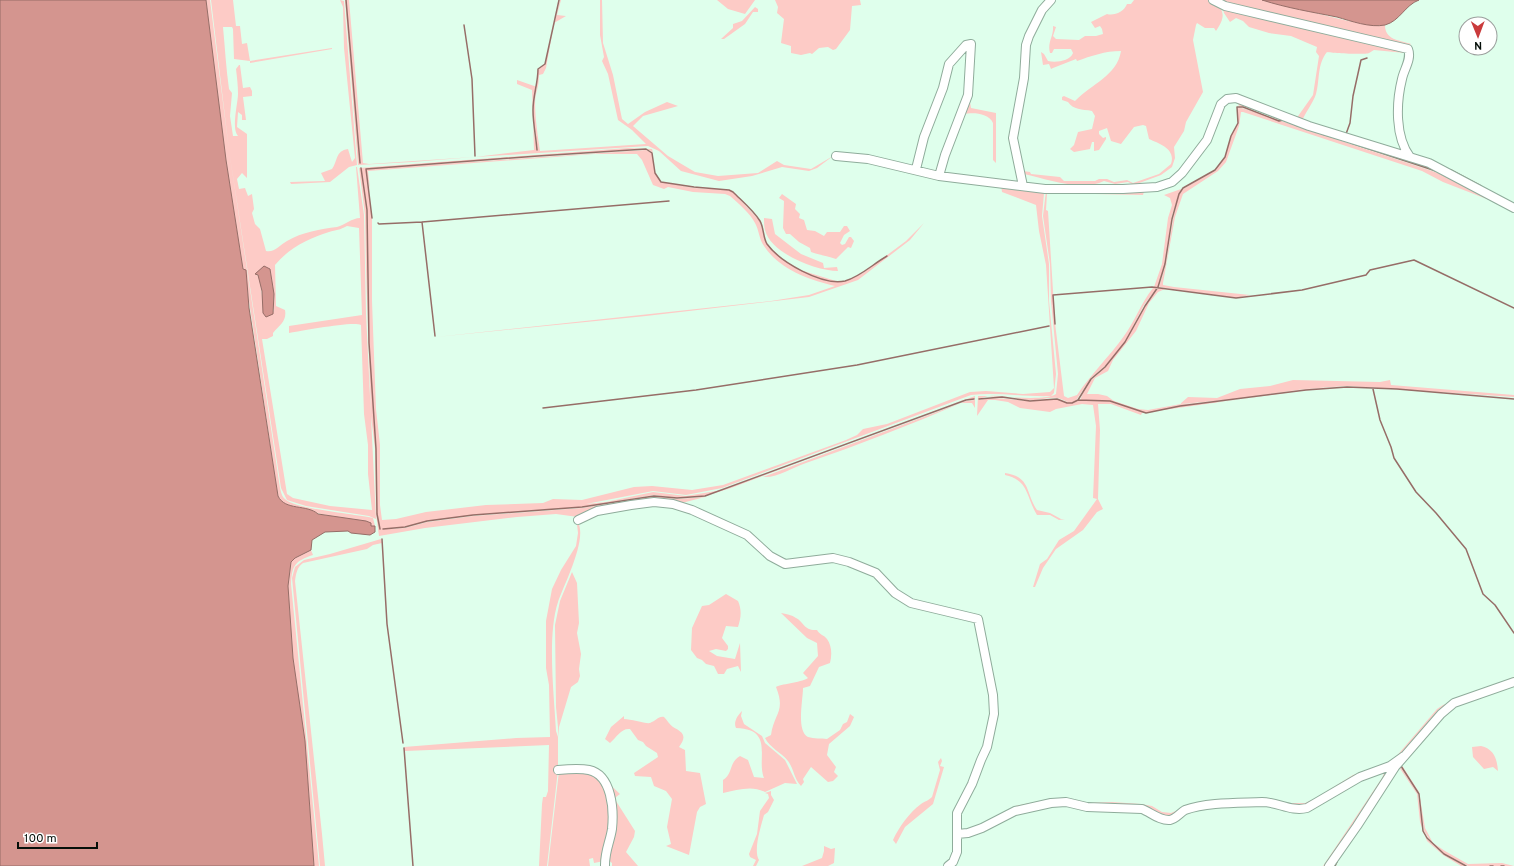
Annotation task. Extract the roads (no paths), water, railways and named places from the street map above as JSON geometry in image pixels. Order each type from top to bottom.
[{"type":"street","points":[[1023,186],[1013,138],[1024,78],[1026,45],[1042,10],[1051,0]]},
{"type":"street","points":[[1213,0],[1225,6],[1406,47],[1409,50],[1409,56],[1402,81],[1399,121],[1401,142],[1410,158]]},
{"type":"street","points":[[916,169],[924,137],[949,64],[966,45],[971,44],[968,95],[945,155],[939,176]]},
{"type":"street","points":[[836,156],[868,159],[916,169],[939,176],[1023,186],[1058,189],[1123,189],[1157,187],[1168,184],[1182,173],[1202,149],[1207,140],[1218,108],[1223,101],[1236,98],[1309,126],[1429,164],[1514,208]]},
{"type":"street","points":[[578,520],[597,512],[631,505],[654,502],[673,504],[692,510],[747,535],[770,556],[785,564],[833,558],[849,562],[876,573],[895,593],[911,603],[978,619],[993,695],[994,714],[987,747],[972,784],[957,813],[957,852],[953,862],[948,866]]},
{"type":"street","points":[[1329,866],[1404,756],[1434,721],[1454,703],[1514,682]]},
{"type":"street","points":[[957,834],[968,833],[982,828],[1015,811],[1066,802],[1087,807],[1142,809],[1160,818],[1169,820],[1185,810],[1211,805],[1267,802],[1298,810],[1306,808],[1360,777],[1390,766],[1404,756]]},
{"type":"street","points":[[558,770],[589,770],[597,773],[607,786],[612,804],[612,821],[611,834],[605,852],[605,865]]},
{"type":"waterway","points":[[346,0],[360,163]]},
{"type":"waterway","points":[[537,150],[533,110],[538,69],[545,64],[559,0]]},
{"type":"waterway","points":[[464,25],[472,79],[475,156]]},
{"type":"waterway","points":[[1346,134],[1350,123],[1353,96],[1361,60],[1367,58]]},
{"type":"waterway","points":[[979,399],[1002,397],[1030,401],[1057,399],[1067,403],[1072,403],[1078,400],[1091,379],[1105,367],[1125,342],[1145,306],[1158,287],[1165,264],[1172,219],[1179,194],[1183,188],[1215,170],[1225,157],[1231,136],[1238,123],[1237,107],[1243,107],[1279,121],[1283,120]]},
{"type":"waterway","points":[[1289,122],[1298,126]]},
{"type":"waterway","points":[[1322,134],[1339,139]]},
{"type":"waterway","points":[[1351,143],[1436,171]]},
{"type":"waterway","points":[[372,218],[366,169],[646,149],[652,153],[655,173],[661,182],[729,190],[733,192],[757,217],[761,224],[766,242],[773,251],[791,265],[802,271],[825,280],[836,282],[845,281],[851,279],[887,256]]},
{"type":"waterway","points":[[361,168],[367,210],[369,343],[376,449],[377,514],[380,529]]},
{"type":"waterway","points":[[1451,170],[1481,186]]},
{"type":"waterway","points":[[422,222],[669,201]]},
{"type":"waterway","points":[[378,223],[422,222],[435,336]]},
{"type":"waterway","points":[[1055,324],[1053,295],[1152,287],[1236,298],[1302,290],[1366,275],[1370,270],[1414,260],[1514,308]]},
{"type":"waterway","points":[[543,408],[696,390],[857,365],[1049,326]]},
{"type":"waterway","points":[[1078,400],[1110,401],[1146,413],[1180,406],[1306,390],[1347,387],[1397,389],[1514,399]]},
{"type":"waterway","points":[[1373,389],[1380,420],[1394,458],[1416,492],[1466,549],[1483,594],[1495,605],[1514,633]]},
{"type":"waterway","points":[[383,529],[405,527],[427,521],[473,515],[582,507],[654,496],[677,498],[705,496],[966,400],[974,399]]},
{"type":"waterway","points":[[382,539],[387,624],[403,743]]},
{"type":"waterway","points":[[404,748],[413,866]]},
{"type":"waterway","points":[[1401,766],[1419,794],[1423,831],[1427,838],[1444,854],[1466,866]]},
{"type":"waterway","points":[[1335,866],[1337,862]]}]
